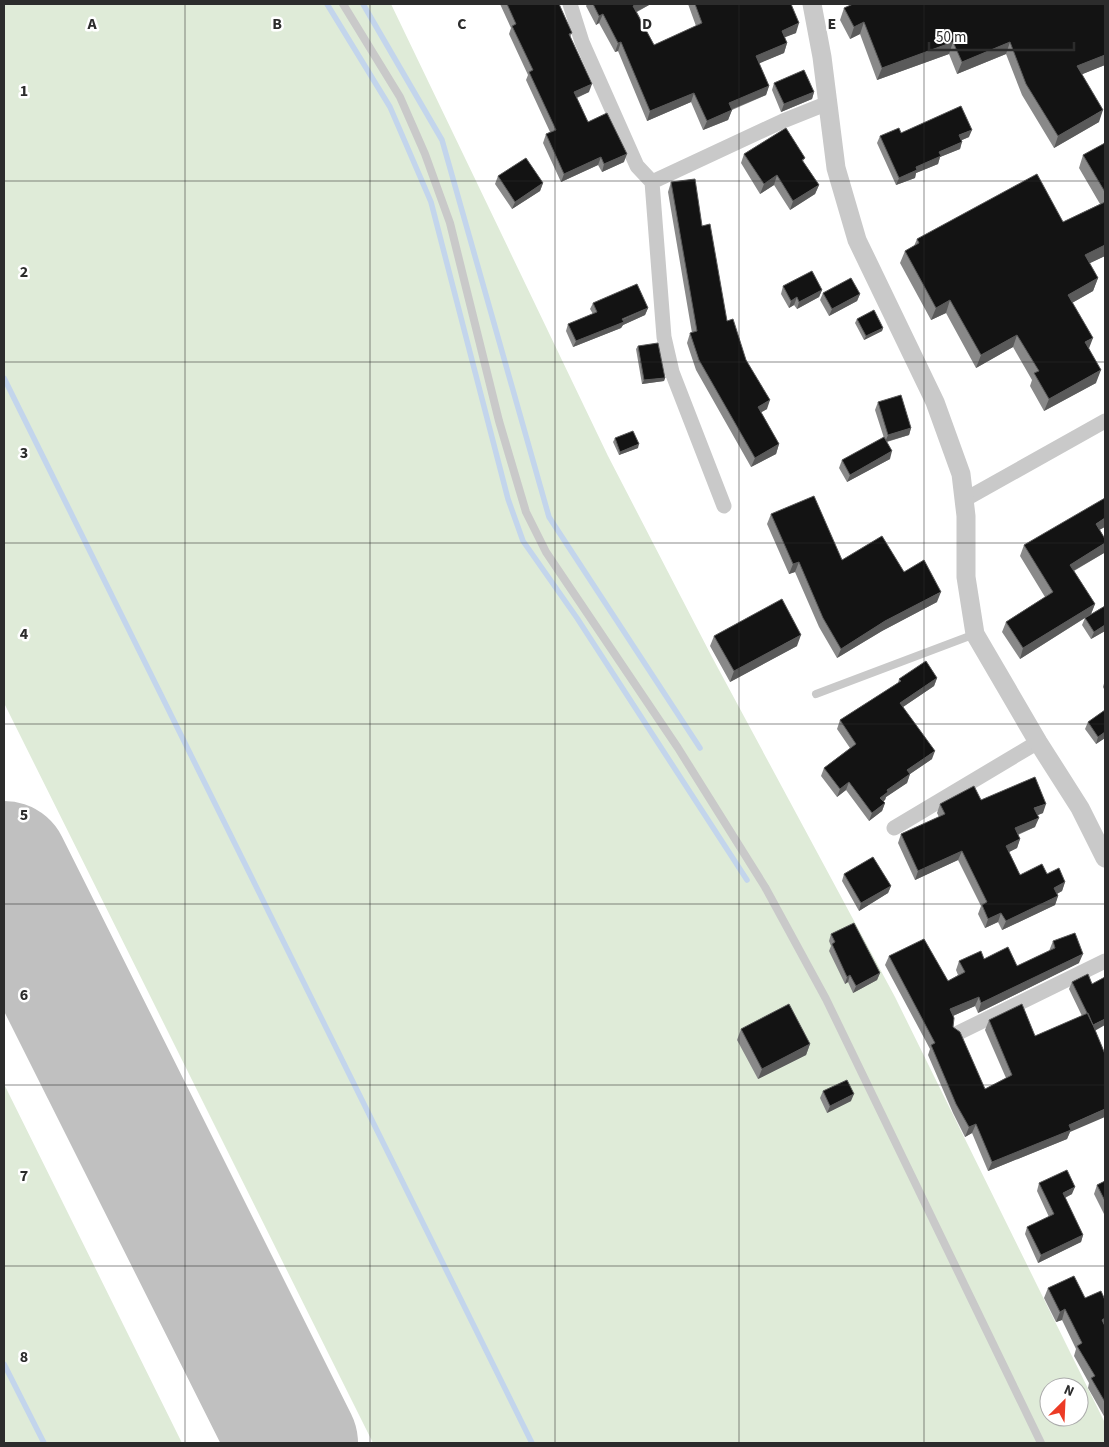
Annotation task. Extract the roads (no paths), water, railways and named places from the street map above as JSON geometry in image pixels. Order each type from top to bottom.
[{"type":"street","points":[[570,4],[582,42],[637,166],[652,182],[664,337],[670,363],[724,506]]},
{"type":"street","points":[[812,4],[836,168],[857,240],[935,402],[961,474],[964,500],[966,577],[975,634],[1038,742],[1080,808],[1105,858]]},
{"type":"street","points":[[652,182],[783,121],[828,103]]},
{"type":"street","points":[[964,500],[1105,421]]},
{"type":"street","points":[[894,828],[1038,742]]},
{"type":"street","points":[[958,1032],[1105,961]]},
{"type":"lane","points":[[343,4],[400,97],[425,154],[450,223],[500,421],[524,502],[546,552],[678,748],[765,887],[826,999],[1041,1443]]},
{"type":"lane","points":[[816,694],[975,634]]},
{"type":"waterway","points":[[327,4],[390,107],[431,202],[508,499],[523,541],[577,618],[747,880]]},
{"type":"waterway","points":[[363,4],[442,140],[549,517],[700,748]]},
{"type":"waterway","points":[[4,378],[532,1443]]},
{"type":"waterway","points":[[4,1364],[44,1443]]}]
